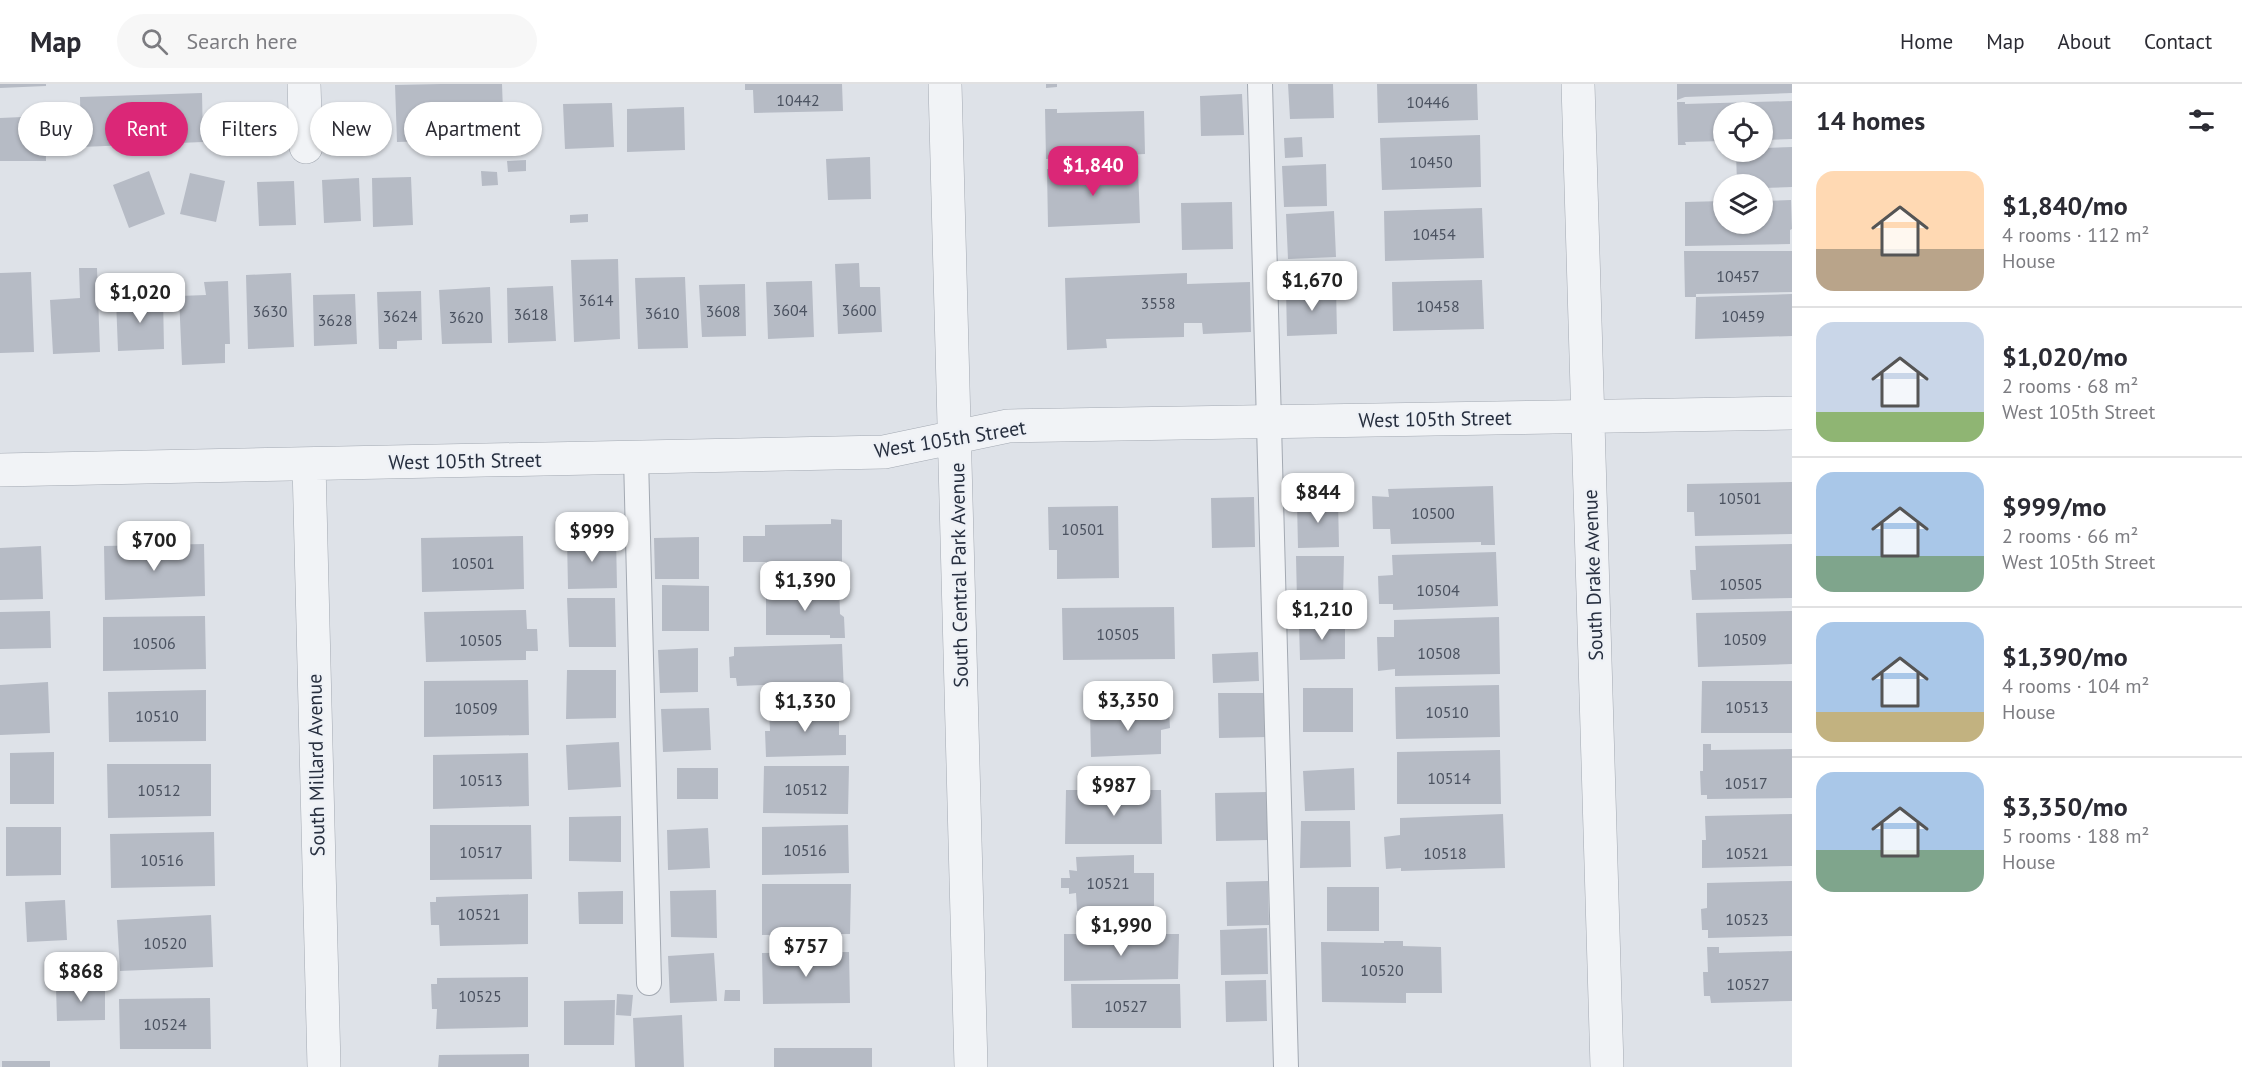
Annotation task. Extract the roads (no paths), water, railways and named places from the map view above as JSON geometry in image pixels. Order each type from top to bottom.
[{"type":"street","points":[[304,84],[306,147]]},
{"type":"street","name":"South Central Park Avenue","points":[[945,84],[971,1067]]},
{"type":"street","name":"South Drake Avenue","points":[[1578,84],[1607,1067]]},
{"type":"street","name":"West 105th Street","points":[[0,470],[884,452],[955,439],[1008,426],[1792,413]]},
{"type":"street","name":"South Millard Avenue","points":[[309,464],[324,1067]]},
{"type":"lane","points":[[1260,84],[1286,1067]]},
{"type":"lane","points":[[636,457],[649,983]]}]
